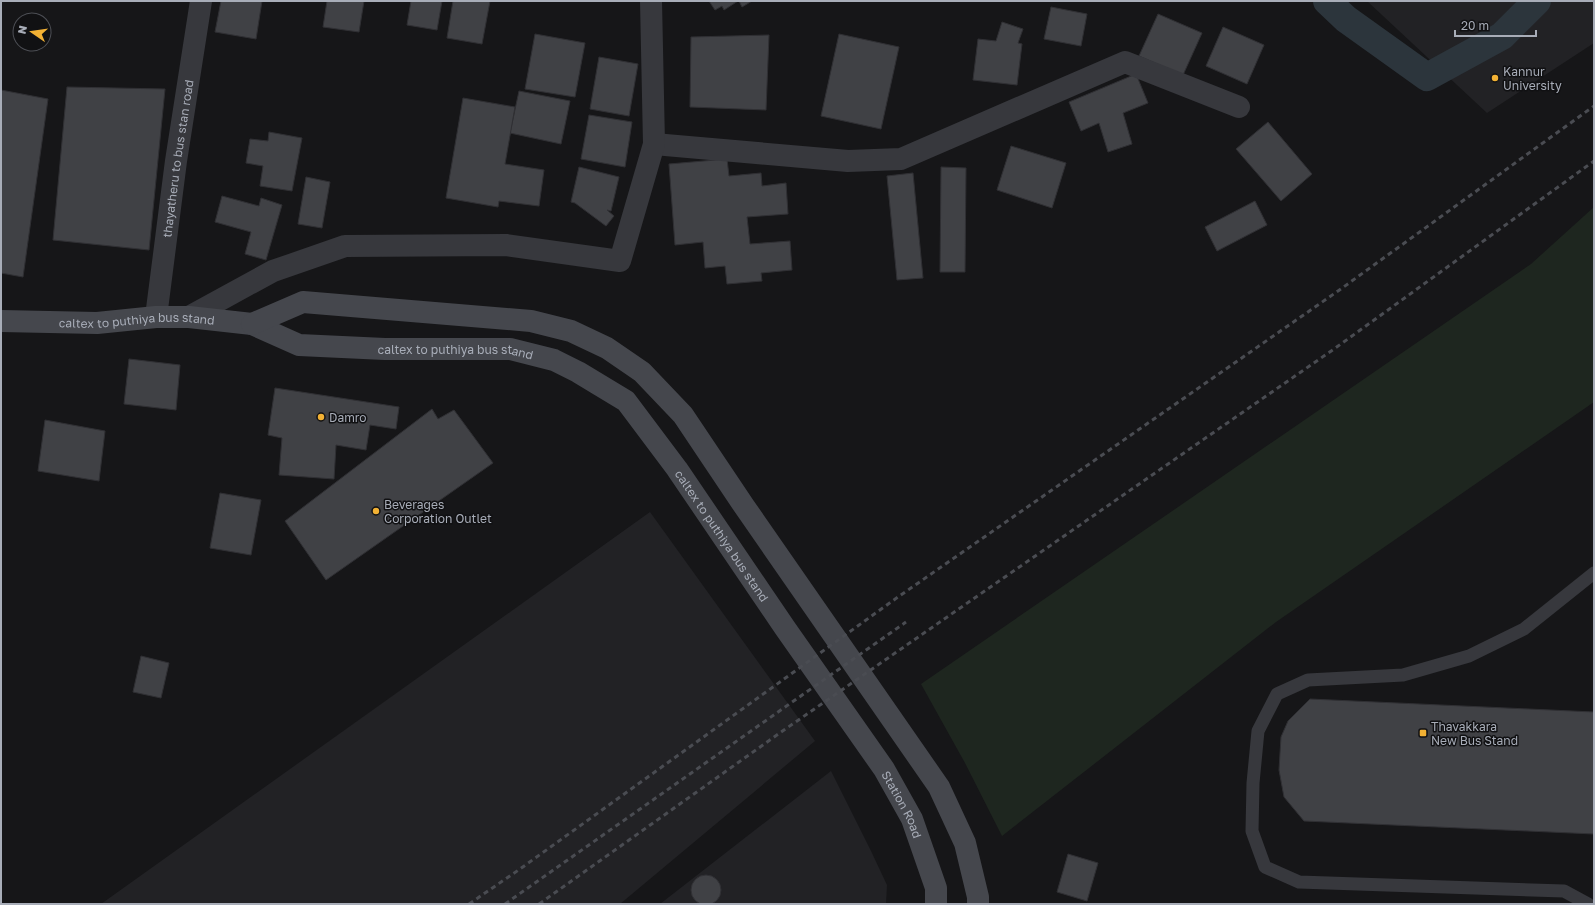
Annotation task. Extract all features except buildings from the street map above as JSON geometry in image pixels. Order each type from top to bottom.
[{"type":"main road","points":[[252,324],[303,302],[531,321],[571,331],[607,348],[642,372],[684,415],[744,506],[939,787],[965,843],[978,898],[978,904]]},
{"type":"main road","name":"caltex to puthiya bus stand","points":[[1,321],[97,323],[156,317],[189,317],[252,324],[299,345],[385,349],[510,349],[554,360],[578,372],[626,401],[681,475],[846,715]]},
{"type":"main road","name":"Station Road","points":[[846,715],[884,769],[912,819],[936,888],[936,904]]},
{"type":"street","name":"thayatheru to bus stan road","points":[[156,317],[176,161],[201,1]]},
{"type":"street","points":[[189,317],[273,271],[344,246],[506,245],[620,261],[654,144],[652,1]]},
{"type":"street","points":[[654,144],[848,161],[901,159],[1125,62],[1239,107]]},
{"type":"lane","points":[[1588,904],[1564,891],[1300,882],[1265,868],[1252,831],[1253,783],[1258,731],[1277,694],[1308,680],[1403,676],[1470,656],[1524,629],[1594,573]]},
{"type":"shaded area","name":"Kannur University","points":[[1367,1],[1594,1],[1594,43],[1487,113]]},
{"type":"shaded area","points":[[1594,207],[1594,402],[1276,622],[1002,836],[965,763],[921,684],[1531,264]]},
{"type":"shaded area","points":[[650,512],[815,741],[620,904],[101,904]]},
{"type":"shaded area","points":[[831,771],[887,885],[886,904],[660,904]]},
{"type":"waterway","points":[[1327,1],[1346,19],[1427,77],[1502,36],[1537,1]]},
{"type":"railway","points":[[469,904],[520,869],[898,597],[1338,291],[1594,106]]},
{"type":"railway","points":[[539,904],[784,730],[1334,349],[1594,161]]},
{"type":"railway","points":[[505,904],[906,622]]},
{"type":"place","name":"Kannur University","points":[[1495,78]]},
{"type":"place","name":"Damro","points":[[321,417]]},
{"type":"place","name":"Beverages Corporation Outlet","points":[[376,511]]},
{"type":"place","name":"Thavakkara New Bus Stand","points":[[1423,733]]}]
